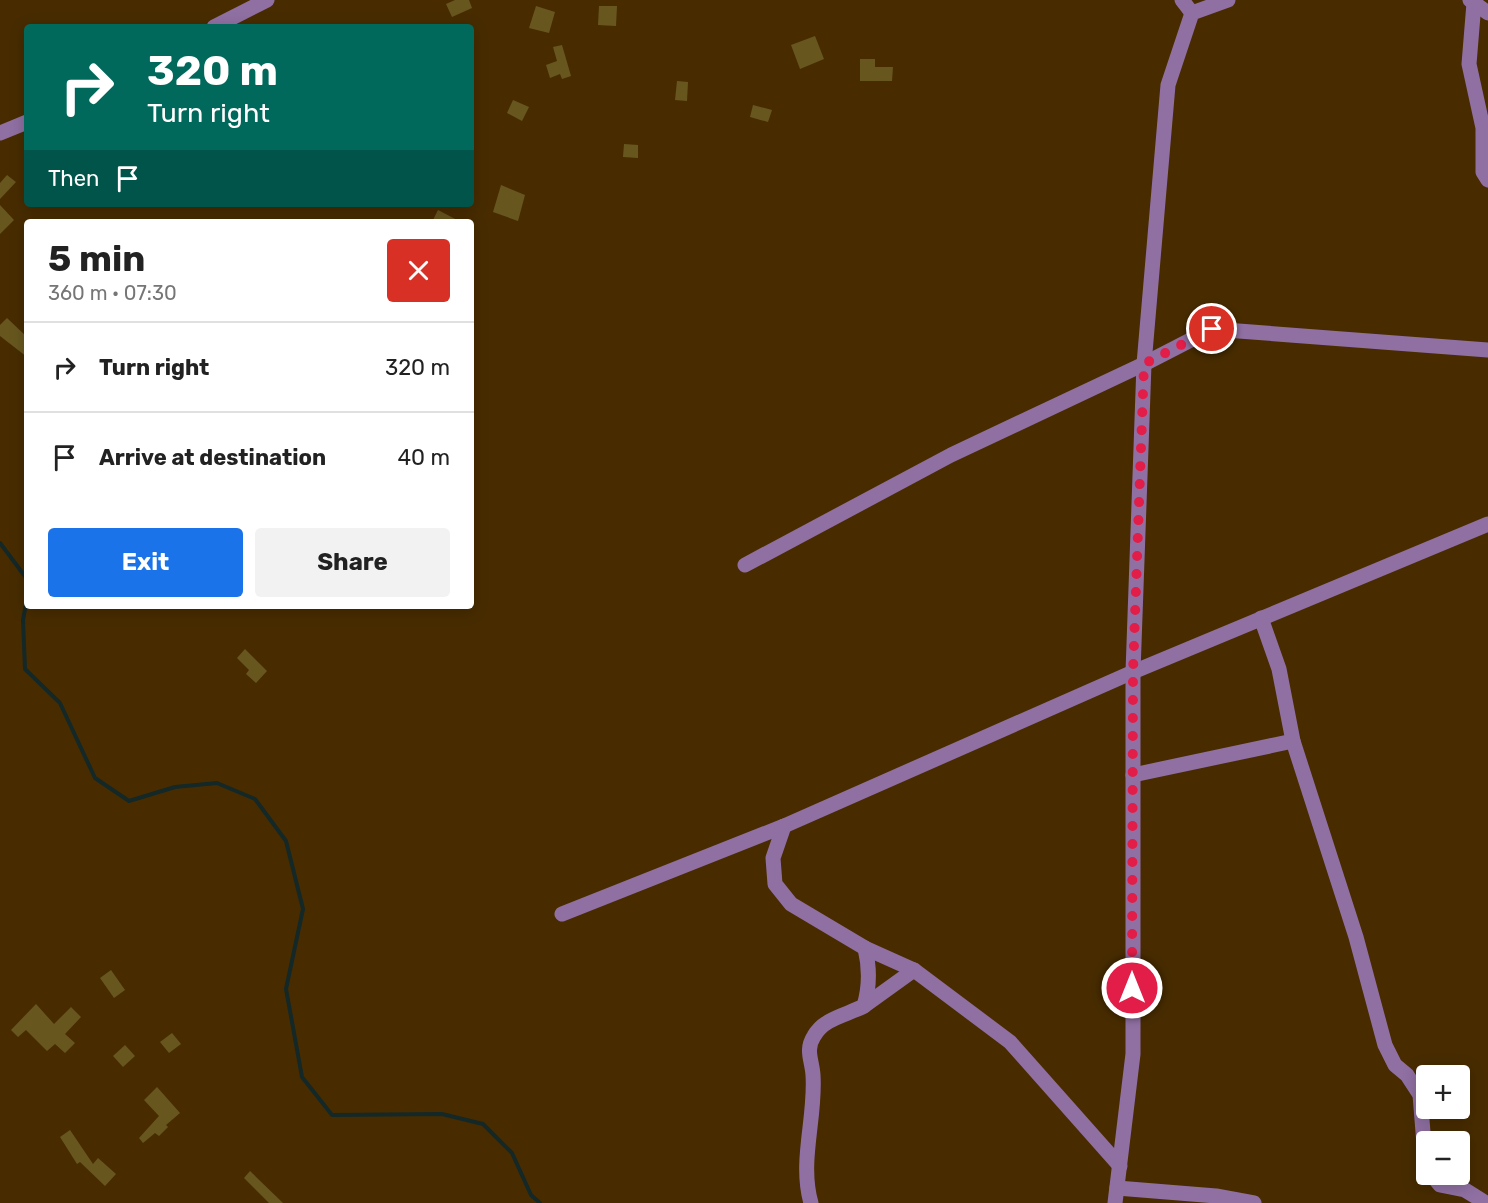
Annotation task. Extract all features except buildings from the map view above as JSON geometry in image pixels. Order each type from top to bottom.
[{"type":"street","points":[[220,24],[267,0]]},
{"type":"street","points":[[1182,0],[1192,13]]},
{"type":"street","points":[[1192,13],[1228,0]]},
{"type":"street","points":[[1472,1],[1488,13]]},
{"type":"street","points":[[1472,1],[1469,64],[1483,128],[1483,172],[1488,180]]},
{"type":"street","points":[[1192,13],[1168,85],[1144,364],[1133,672],[1133,1054],[1116,1195],[1216,1196],[1254,1203]]},
{"type":"street","points":[[0,134],[24,123]]},
{"type":"street","points":[[745,565],[951,455],[1144,364],[1212,329],[1488,350]]},
{"type":"street","points":[[562,914],[784,826],[1133,672],[1488,524]]},
{"type":"street","points":[[1261,618],[1279,669],[1293,741],[1356,937],[1384,1045],[1395,1065],[1407,1075],[1420,1095],[1423,1131]]},
{"type":"street","points":[[1133,774],[1293,741]]},
{"type":"street","points":[[784,826],[773,858],[775,884],[791,904],[865,948],[914,970],[1010,1041],[1120,1166]]},
{"type":"street","points":[[864,1006],[869,989],[870,967],[865,948]]},
{"type":"street","points":[[811,1203],[806,1170],[813,1075],[808,1051],[813,1036],[825,1022],[844,1017],[864,1006],[914,970]]},
{"type":"street","points":[[1440,1185],[1465,1190],[1486,1203]]},
{"type":"waterway","points":[[0,543],[24,575]]},
{"type":"waterway","points":[[25,609],[23,620],[25,669],[60,703],[95,778],[129,801],[175,787],[217,783],[255,799],[286,841],[303,909],[286,989],[302,1077],[332,1115],[442,1114],[483,1124],[512,1153],[531,1195],[540,1203]]},
{"type":"route","points":[[1132,988],[1133,672],[1144,364],[1212,329]]}]
